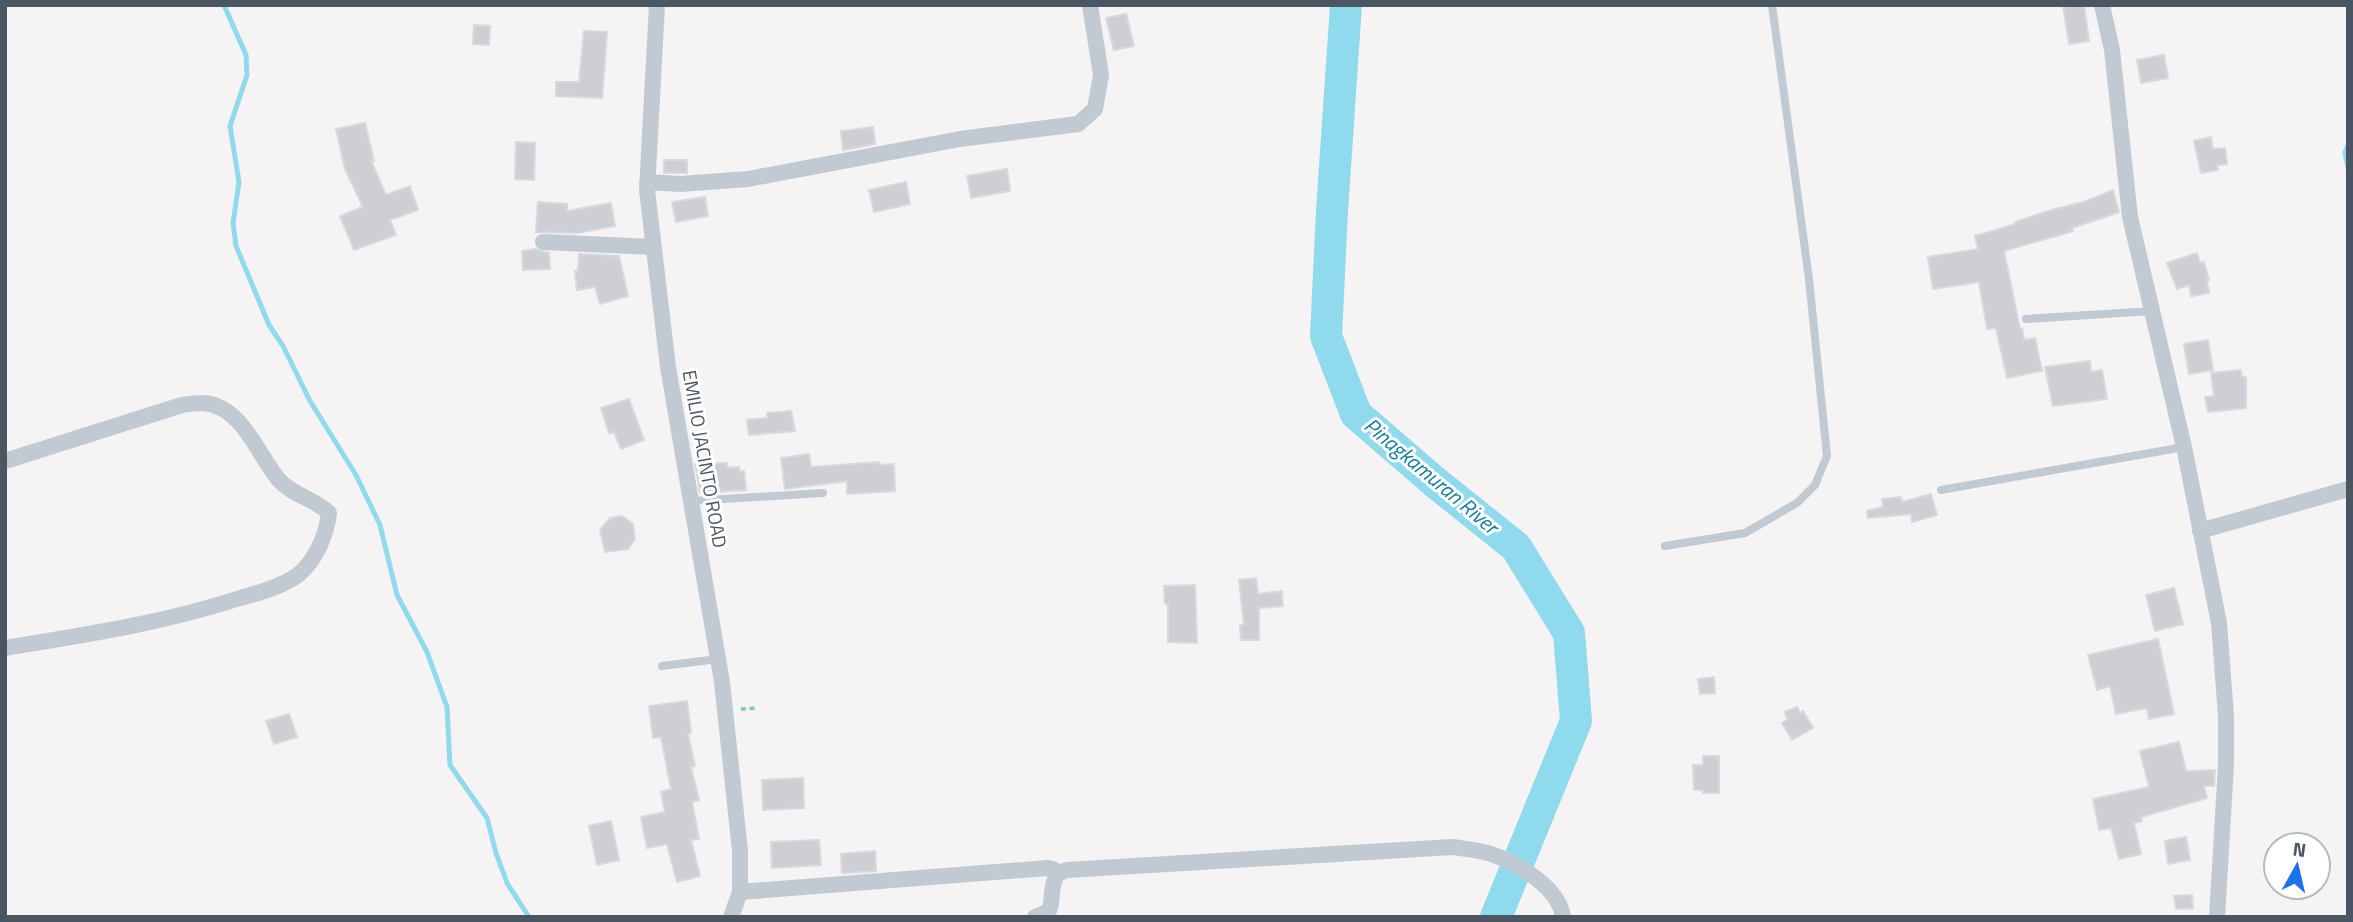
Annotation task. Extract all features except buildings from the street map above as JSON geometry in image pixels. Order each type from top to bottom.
[{"type":"street","name":"EMILIO JACINTO ROAD","points":[[657,5],[647,182],[668,367],[718,659],[740,851],[740,892],[731,917]]},
{"type":"street","points":[[647,182],[681,184],[748,179],[960,139],[1078,124],[1095,109],[1101,75],[1090,5]]},
{"type":"street","points":[[2102,5],[2112,50],[2130,216],[2184,447],[2219,623],[2227,765],[2217,917]]},
{"type":"street","points":[[543,242],[654,247]]},
{"type":"street","points":[[5,461],[182,405],[206,403],[226,411],[240,423],[280,481],[295,494],[320,503],[329,513],[327,528],[312,558],[299,574],[266,590],[205,610],[5,648]]},
{"type":"street","points":[[2200,531],[2348,489]]},
{"type":"street","points":[[1035,917],[1049,911],[1052,904],[1050,891],[1057,874],[1067,870],[1452,847],[1491,855],[1540,880],[1554,893],[1563,917]]},
{"type":"street","points":[[740,892],[832,887],[1048,868],[1057,874]]},
{"type":"lane","points":[[1665,546],[1745,533],[1797,503],[1815,485],[1828,456],[1809,279],[1772,5]]},
{"type":"lane","points":[[2026,319],[2152,311]]},
{"type":"lane","points":[[1941,490],[2184,447]]},
{"type":"lane","points":[[691,500],[823,493]]},
{"type":"lane","points":[[662,666],[718,659]]},
{"type":"waterway","points":[[224,5],[246,55],[247,75],[230,126],[239,182],[233,223],[236,246],[269,325],[283,346],[310,401],[356,475],[380,525],[397,595],[427,652],[447,707],[450,765],[487,818],[507,883],[529,917]]},
{"type":"waterway","name":"Pinagkamuran River","points":[[1346,5],[1326,336],[1356,414],[1516,547],[1569,633],[1576,721],[1496,917]]},
{"type":"waterway","points":[[2348,145],[2345,153],[2348,168]]}]
